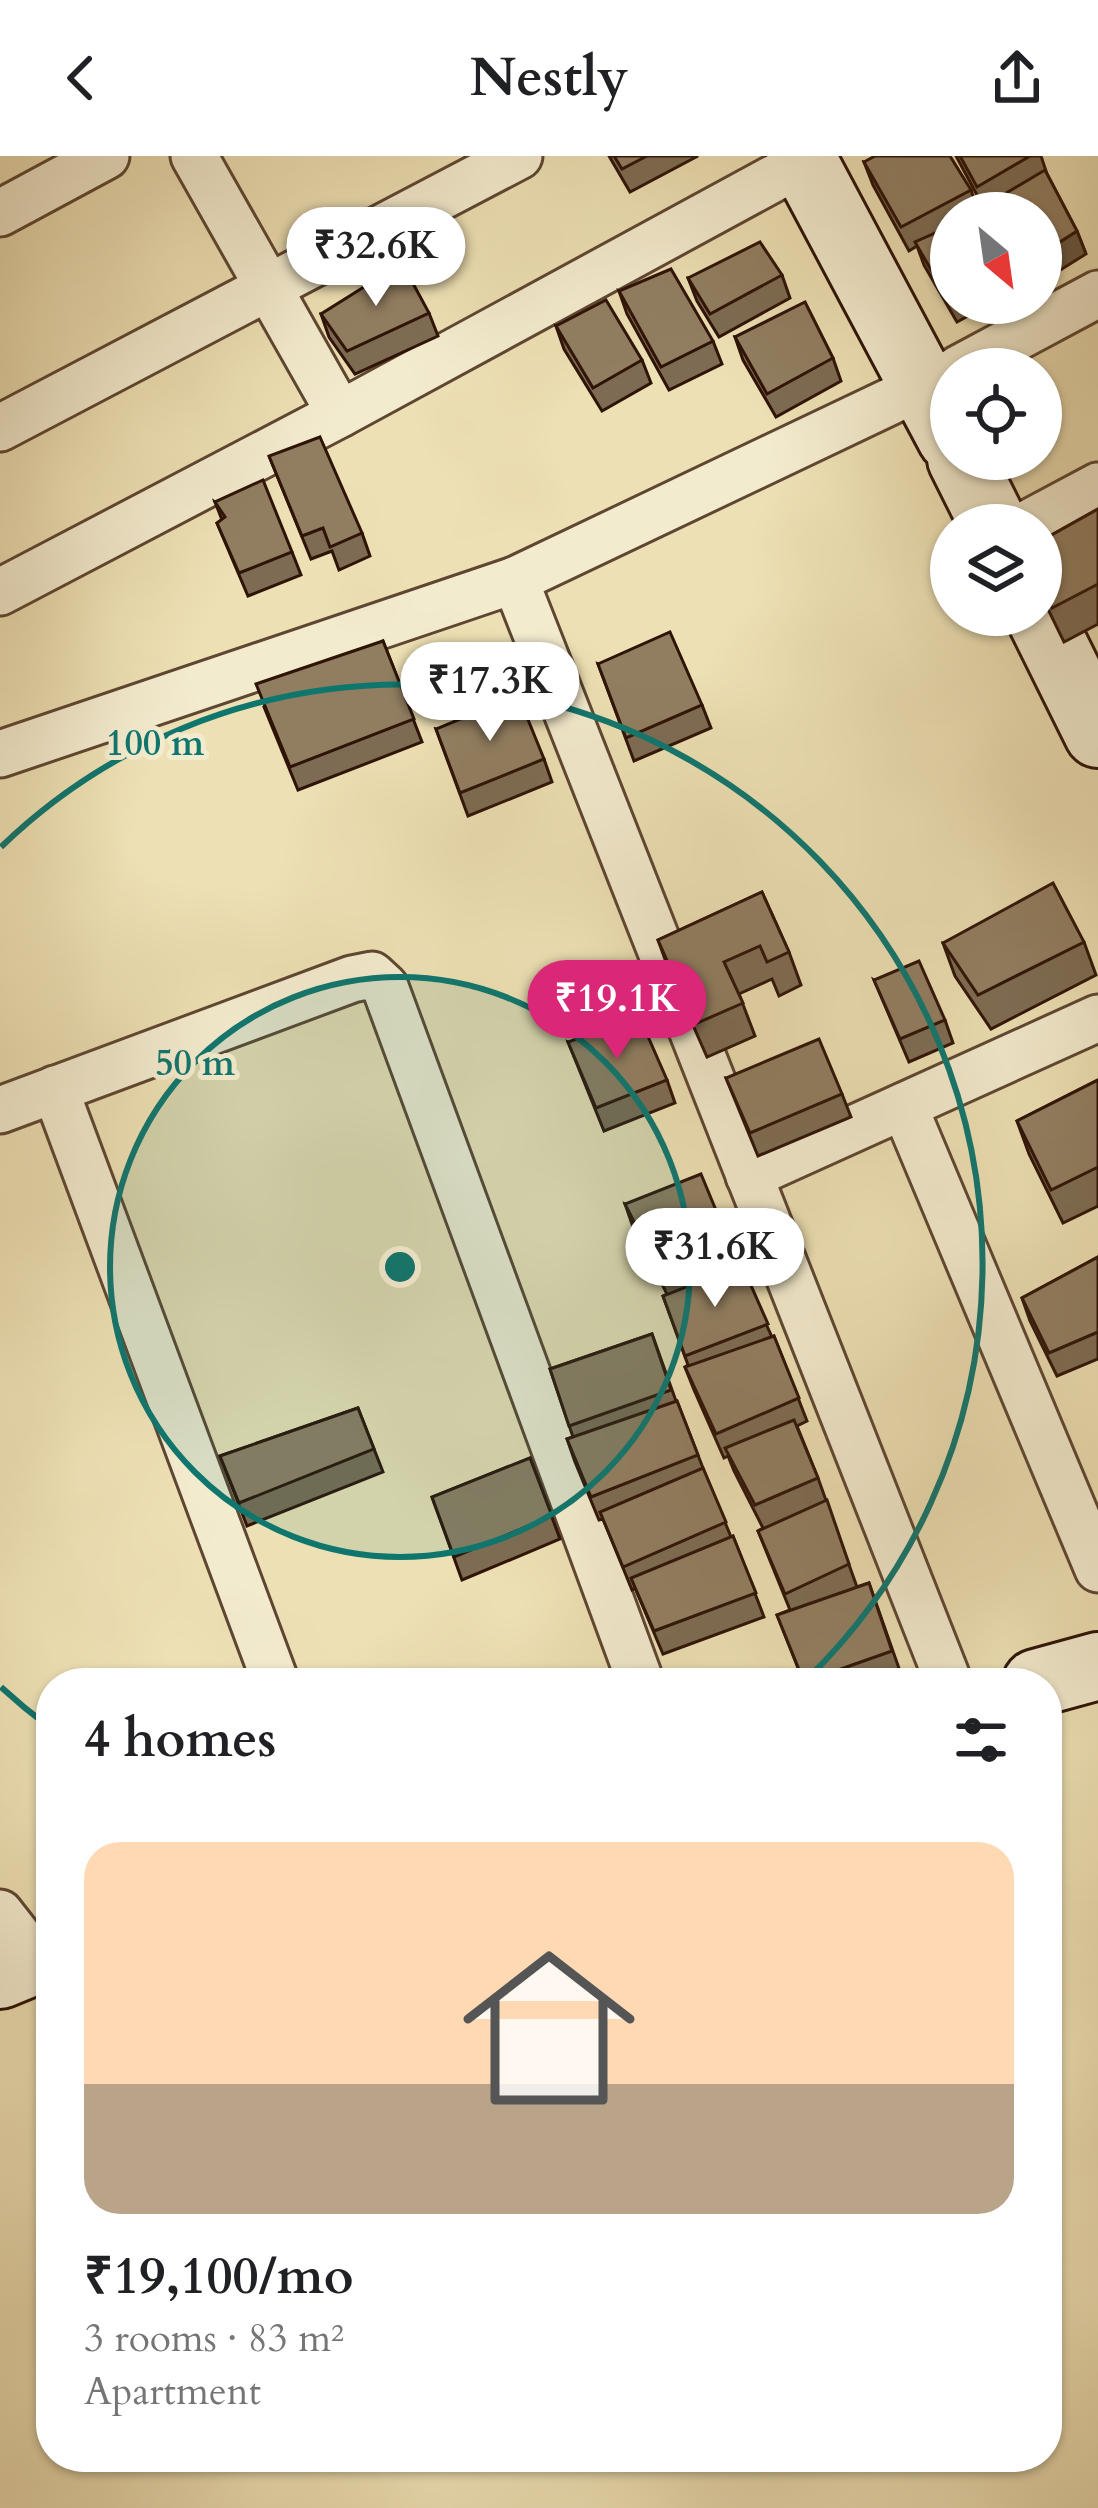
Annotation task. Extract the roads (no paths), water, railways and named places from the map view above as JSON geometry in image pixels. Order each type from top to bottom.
[{"type":"street","points":[[0,213],[106,156]]},
{"type":"street","points":[[194,156],[340,414]]},
{"type":"street","points":[[0,428],[519,156]]},
{"type":"street","points":[[0,592],[340,414],[807,158],[930,365]]},
{"type":"street","points":[[1014,348],[1098,294]]},
{"type":"street","points":[[0,754],[514,580],[930,399]]},
{"type":"street","points":[[1062,505],[1098,486]]},
{"type":"street","points":[[514,580],[943,1668]]},
{"type":"street","points":[[1050,636],[1097,731]]},
{"type":"street","points":[[0,1110],[372,975],[385,987],[635,1668]]},
{"type":"street","points":[[749,1176],[1098,1018]]},
{"type":"street","points":[[55,1089],[270,1668]]},
{"type":"street","points":[[904,1106],[1098,1569]]},
{"type":"street","points":[[1062,1676],[1098,1666]]}]
